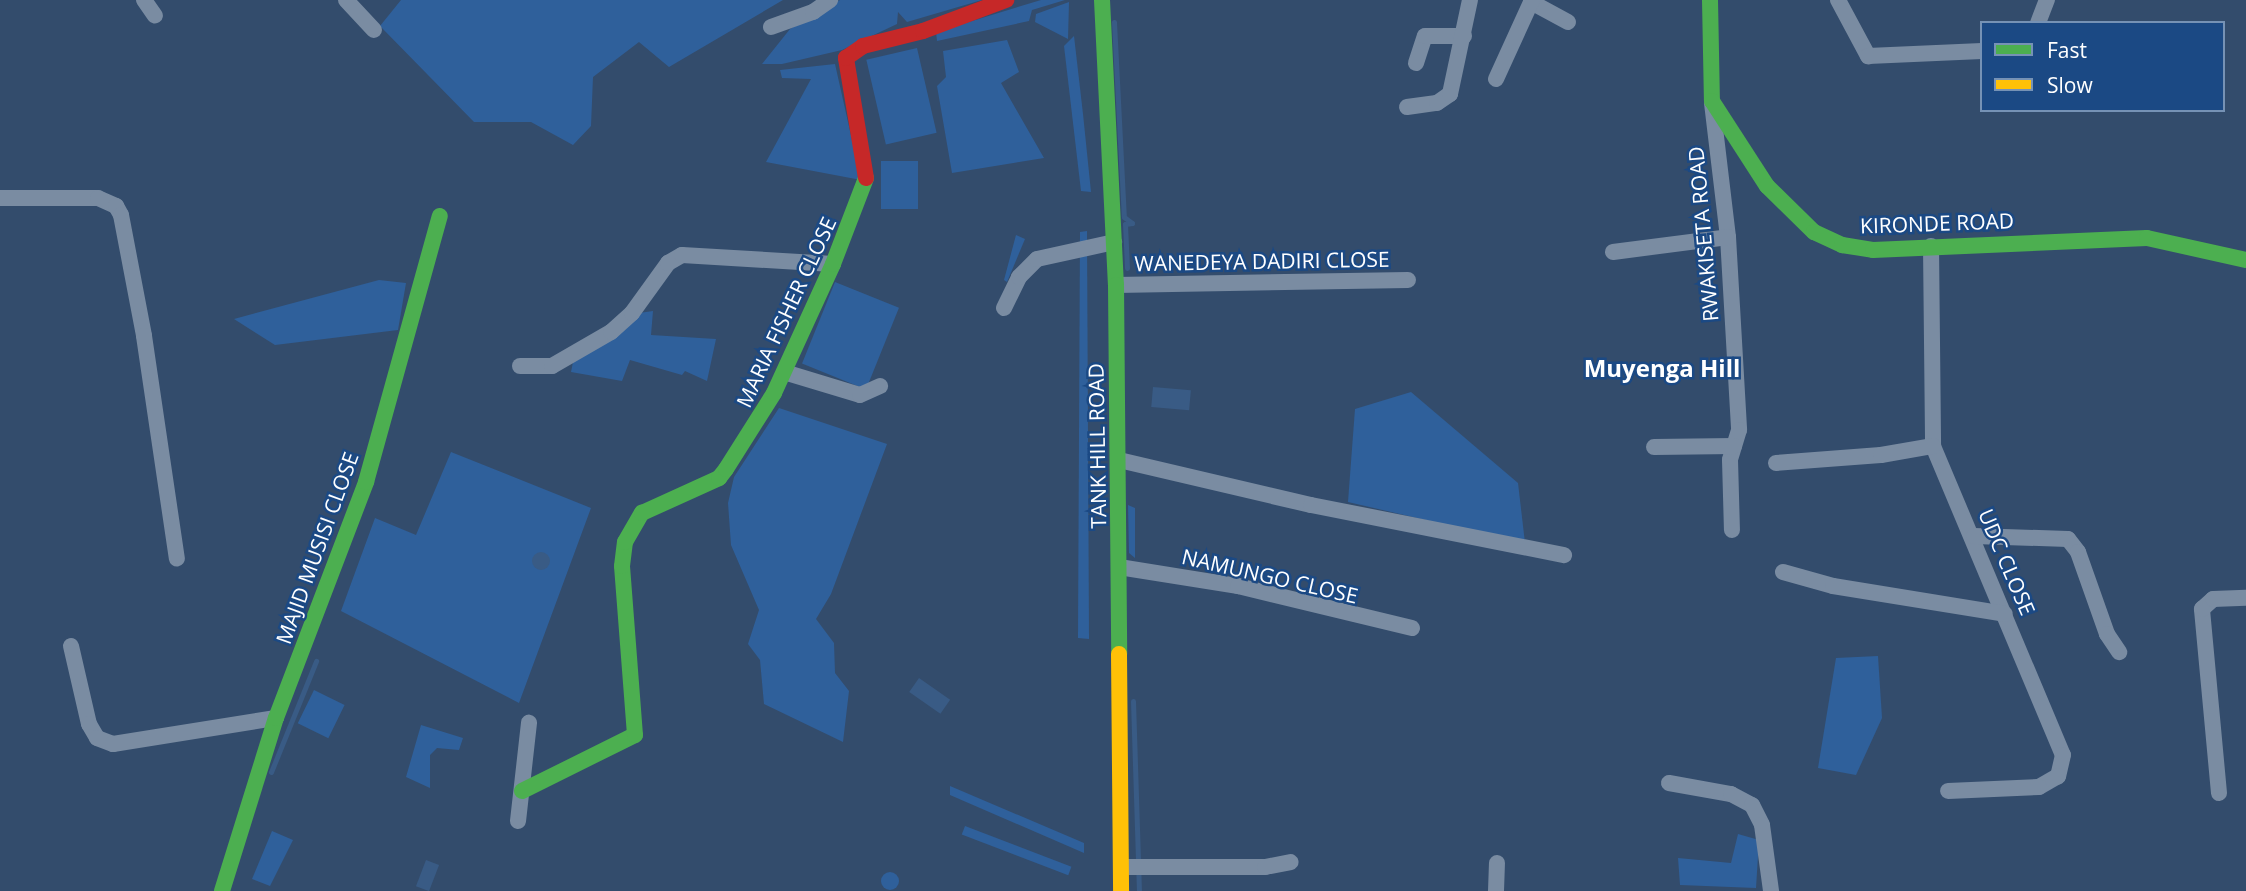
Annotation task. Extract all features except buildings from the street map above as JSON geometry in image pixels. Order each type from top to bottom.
[{"type":"street","points":[[144,0],[155,16]]},
{"type":"street","points":[[346,0],[374,30]]},
{"type":"street","points":[[771,27],[813,12],[830,0]]},
{"type":"street","name":"MARIA FISHER CLOSE","points":[[522,791],[635,735],[622,566],[631,527],[649,509],[719,478],[755,426],[784,372],[833,264],[868,172],[847,85],[846,58],[863,46],[923,31],[1006,0]]},
{"type":"street","name":"TANK HILL ROAD","points":[[1102,0],[1116,285],[1121,891]]},
{"type":"street","points":[[1407,107],[1437,103],[1450,94],[1470,0]]},
{"type":"street","points":[[1710,0],[1712,101]]},
{"type":"street","points":[[1838,0],[1868,56],[1980,51]]},
{"type":"street","points":[[2039,21],[2047,0]]},
{"type":"street","points":[[1496,79],[1532,1],[1568,22]]},
{"type":"street","points":[[1416,63],[1425,36],[1464,36]]},
{"type":"street","name":"RWAKISETA ROAD","points":[[1712,101],[1728,237],[1739,430],[1730,460],[1732,530]]},
{"type":"street","name":"KIRONDE ROAD","points":[[1712,101],[1768,186],[1814,232],[1842,245],[1873,250],[2114,236],[2181,242],[2246,260]]},
{"type":"street","points":[[0,198],[98,198],[116,206],[121,215],[177,559]]},
{"type":"street","name":"MAJID MUSISI CLOSE","points":[[222,891],[276,718],[366,482],[420,276],[440,216]]},
{"type":"street","points":[[1612,252],[1728,237]]},
{"type":"street","points":[[1004,308],[1019,277],[1037,259],[1114,242]]},
{"type":"street","name":"UDC CLOSE","points":[[1931,246],[1933,446],[2058,736],[2062,768],[2058,776],[2039,787],[1948,791]]},
{"type":"street","points":[[520,366],[552,366],[611,332],[674,258],[692,254],[833,264]]},
{"type":"street","name":"WANEDEYA DADIRI CLOSE","points":[[1116,285],[1408,280]]},
{"type":"street","points":[[784,372],[860,395],[880,386]]},
{"type":"street","points":[[1654,447],[1734,446]]},
{"type":"street","points":[[1776,463],[1881,455],[1933,446]]},
{"type":"street","points":[[1119,460],[1324,508],[1563,555]]},
{"type":"street","points":[[1973,536],[2068,539],[2078,552],[2107,634],[2119,652]]},
{"type":"street","name":"NAMUNGO CLOSE","points":[[1119,567],[1238,586],[1412,628]]},
{"type":"street","points":[[1783,572],[1833,586],[2005,614]]},
{"type":"street","points":[[2219,793],[2202,609],[2213,599],[2246,598]]},
{"type":"street","points":[[71,646],[89,724],[97,738],[113,744],[276,718]]},
{"type":"street","points":[[518,821],[529,723]]},
{"type":"street","points":[[1669,783],[1731,794],[1752,805],[1762,825],[1772,891]]},
{"type":"street","points":[[1121,867],[1253,868],[1291,862]]},
{"type":"street","points":[[1496,891],[1497,863]]},
{"type":"shaded area","points":[[401,0],[783,0],[669,67],[639,42],[593,77],[591,126],[573,145],[531,122],[474,122],[380,26]]},
{"type":"shaded area","points":[[840,0],[982,0],[907,22],[898,12],[897,24],[842,50],[782,64],[762,64],[790,29]]},
{"type":"shaded area","points":[[1041,0],[1065,0],[1032,10],[1029,21],[937,41],[936,32]]},
{"type":"shaded area","points":[[1069,2],[1068,39],[1035,22],[1036,14]]},
{"type":"shaded area","points":[[1074,36],[1091,192],[1081,191],[1064,46]]},
{"type":"shaded area","points":[[1007,40],[1019,72],[1001,83],[1044,158],[952,173],[937,86],[946,77],[943,51]]},
{"type":"shaded area","points":[[917,48],[937,133],[886,144],[866,60]]},
{"type":"shaded area","points":[[835,64],[861,180],[766,162],[811,79],[782,78],[780,70]]},
{"type":"shaded area","points":[[881,161],[918,161],[918,209],[881,209]]},
{"type":"shaded area","points":[[1087,231],[1089,639],[1078,638],[1080,232]]},
{"type":"shaded area","points":[[1016,235],[1025,239],[1007,282],[1004,280]]},
{"type":"shaded area","points":[[379,280],[406,283],[398,330],[275,345],[234,319]]},
{"type":"shaded area","points":[[835,282],[899,308],[866,389],[802,364]]},
{"type":"shaded area","points":[[653,311],[651,335],[716,339],[707,381],[685,371],[682,375],[630,360],[622,381],[571,372],[573,362],[626,329],[639,313]]},
{"type":"shaded area","points":[[1153,387],[1191,390],[1189,410],[1151,407]]},
{"type":"shaded area","points":[[1411,392],[1518,483],[1525,543],[1348,502],[1355,409]]},
{"type":"shaded area","points":[[779,408],[887,444],[831,594],[816,619],[834,643],[835,673],[849,691],[843,742],[764,704],[760,660],[748,644],[759,610],[731,545],[728,503],[734,477]]},
{"type":"shaded area","points":[[451,452],[591,508],[519,703],[341,611],[375,518],[416,535]]},
{"type":"shaded area","points":[[1128,505],[1135,508],[1135,558],[1129,553]]},
{"type":"shaded area","points":[[541,552],[547,555],[550,561],[547,567],[541,570],[535,567],[532,561],[535,555]]},
{"type":"shaded area","points":[[1878,656],[1882,718],[1856,775],[1818,768],[1836,658]]},
{"type":"shaded area","points":[[919,678],[950,700],[940,714],[909,692]]},
{"type":"shaded area","points":[[314,690],[345,705],[328,738],[298,723]]},
{"type":"shaded area","points":[[421,725],[463,738],[459,750],[437,748],[430,755],[430,788],[406,777]]},
{"type":"shaded area","points":[[950,786],[1084,843],[1084,853],[950,795]]},
{"type":"shaded area","points":[[965,826],[1071,867],[1068,875],[962,834]]},
{"type":"shaded area","points":[[272,831],[293,840],[270,886],[252,879]]},
{"type":"shaded area","points":[[1738,834],[1759,840],[1756,888],[1680,885],[1678,858],[1731,863]]},
{"type":"shaded area","points":[[426,860],[439,865],[429,891],[416,886]]},
{"type":"shaded area","points":[[890,872],[896,875],[899,881],[896,887],[890,890],[884,887],[881,881],[884,875]]},
{"type":"waterway","points":[[1114,22],[1124,217],[1132,223],[1125,224],[1127,268]]},
{"type":"waterway","points":[[271,772],[316,661]]},
{"type":"waterway","points":[[1133,701],[1139,891]]},
{"type":"traffic: fast","points":[[1102,0],[1116,285],[1119,654]]},
{"type":"traffic: fast","points":[[1710,0],[1712,101],[1767,186],[1814,232],[1842,245],[1873,250],[2147,238],[2246,260]]},
{"type":"traffic: fast","points":[[522,791],[635,735],[622,566],[625,542],[642,513],[719,478],[726,469],[774,393],[833,264],[866,178]]},
{"type":"traffic: fast","points":[[222,891],[276,718],[366,482],[440,216]]},
{"type":"traffic: slow","points":[[1119,654],[1121,891]]},
{"type":"traffic: jam","points":[[866,178],[846,58],[863,46],[923,31],[1006,0]]},
{"type":"district","name":"Muyenga Hill","points":[[1662,368]]}]
